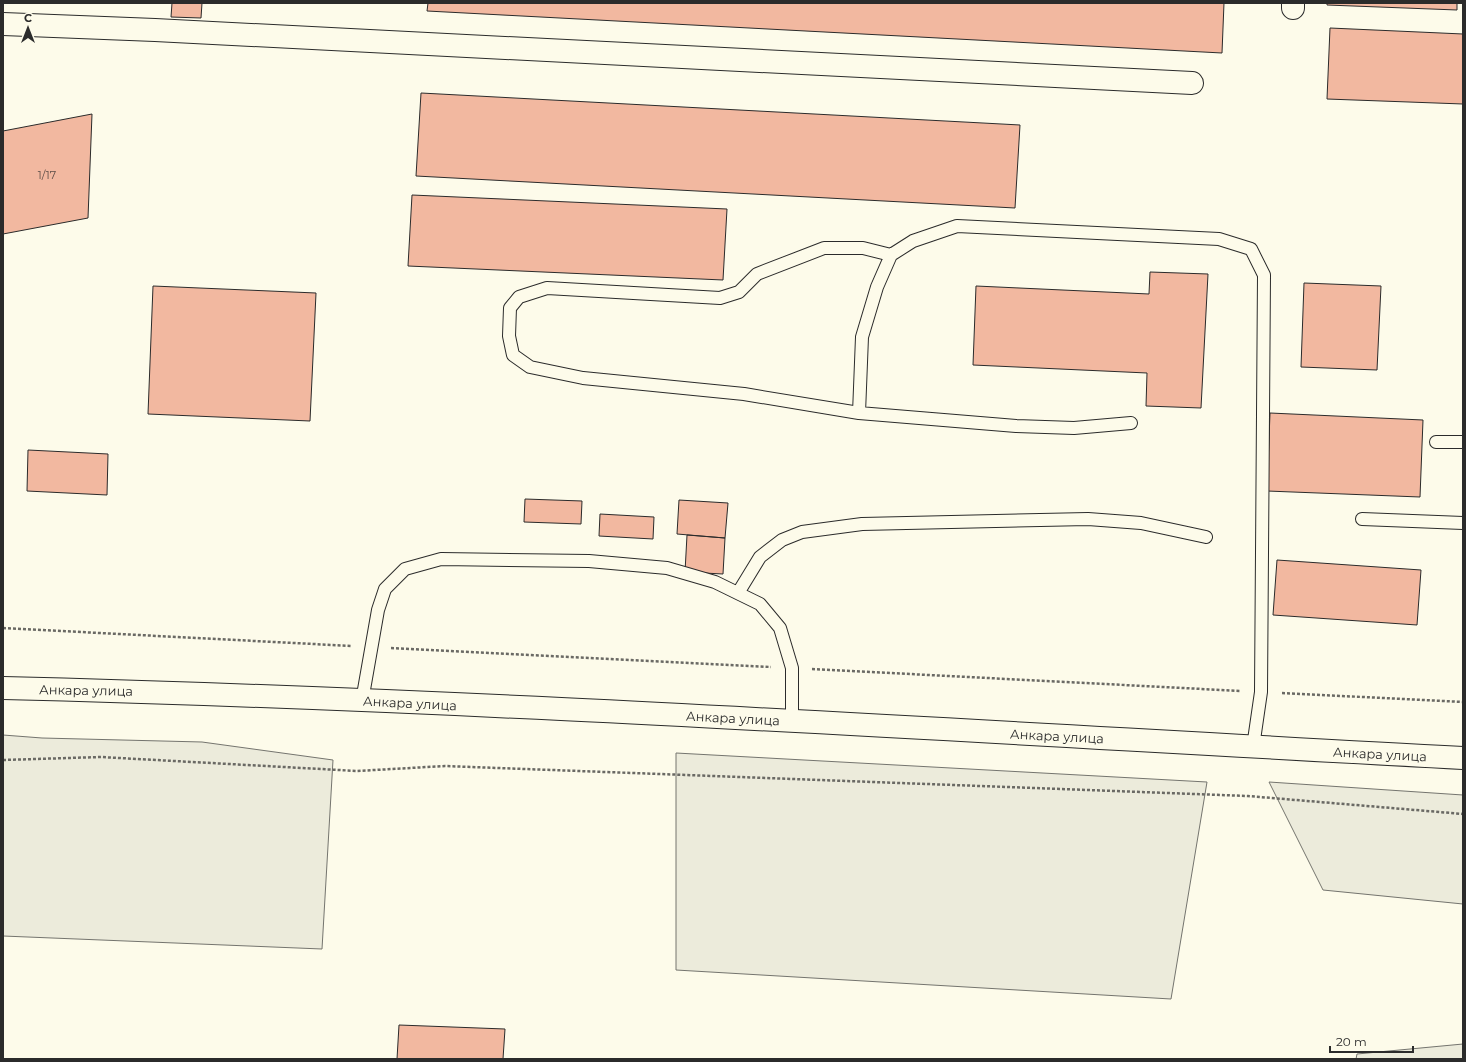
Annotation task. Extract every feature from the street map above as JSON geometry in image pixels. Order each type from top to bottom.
[{"type":"main road","points":[[3,24],[155,30],[1192,83]]},
{"type":"main road","name":"Анкара улица","points":[[3,688],[179,692],[792,722],[1463,758]]},
{"type":"lane","points":[[859,413],[862,337],[877,286],[891,255],[912,241],[957,226],[1219,238],[1251,249],[1264,275],[1261,692],[1253,747]]},
{"type":"lane","points":[[891,255],[863,248],[824,248],[757,274],[739,292],[720,298],[547,288],[519,297],[510,308],[509,336],[513,355],[530,367],[583,378],[744,394],[859,413],[1023,427],[1074,428],[1132,423]]},
{"type":"lane","points":[[1436,442],[1463,442]]},
{"type":"lane","points":[[738,593],[760,557],[782,540],[802,532],[862,524],[1088,519],[1141,523],[1206,537]]},
{"type":"lane","points":[[1362,519],[1463,523]]},
{"type":"lane","points":[[362,701],[378,610],[385,589],[405,569],[441,559],[589,561],[667,568],[715,582],[760,604],[780,628],[792,668],[792,722]]},
{"type":"path","points":[[3,628],[1463,702]]},
{"type":"path","points":[[3,760],[101,757],[356,771],[445,766],[1248,796],[1463,814]]},
{"type":"shaded area","points":[[3,735],[42,738],[202,742],[333,760],[322,949],[3,936]]},
{"type":"shaded area","points":[[676,753],[1207,782],[1171,999],[676,970]]},
{"type":"shaded area","points":[[1269,782],[1463,795],[1463,904],[1323,890]]},
{"type":"shaded area","points":[[1463,1044],[1463,1059],[1356,1059],[1357,1054]]},
{"type":"building","points":[[172,3],[202,3],[201,18],[171,17]]},
{"type":"building","points":[[428,3],[1224,3],[1222,53],[427,11]]},
{"type":"building","points":[[1327,3],[1457,3],[1457,10],[1327,5]]},
{"type":"building","points":[[1330,28],[1463,34],[1463,104],[1327,99]]},
{"type":"building","points":[[421,93],[1020,125],[1015,208],[416,176]]},
{"type":"building","points":[[92,114],[88,218],[3,234],[3,131]]},
{"type":"building","points":[[412,195],[727,209],[723,280],[408,266]]},
{"type":"building","points":[[1150,272],[1208,274],[1201,408],[1146,406],[1147,373],[973,365],[976,286],[1149,294]]},
{"type":"building","points":[[1304,283],[1381,286],[1377,370],[1301,367]]},
{"type":"building","points":[[153,286],[316,293],[310,421],[148,414]]},
{"type":"building","points":[[1270,413],[1423,420],[1420,497],[1267,491]]},
{"type":"building","points":[[28,450],[108,454],[107,495],[27,491]]},
{"type":"building","points":[[525,499],[582,501],[581,524],[524,522]]},
{"type":"building","points":[[679,500],[728,503],[725,538],[677,534]]},
{"type":"building","points":[[600,514],[654,517],[653,539],[599,536]]},
{"type":"building","points":[[687,535],[725,538],[723,574],[685,572]]},
{"type":"building","points":[[1277,560],[1421,570],[1417,625],[1273,615]]},
{"type":"building","points":[[399,1025],[505,1029],[503,1059],[397,1059]]}]
